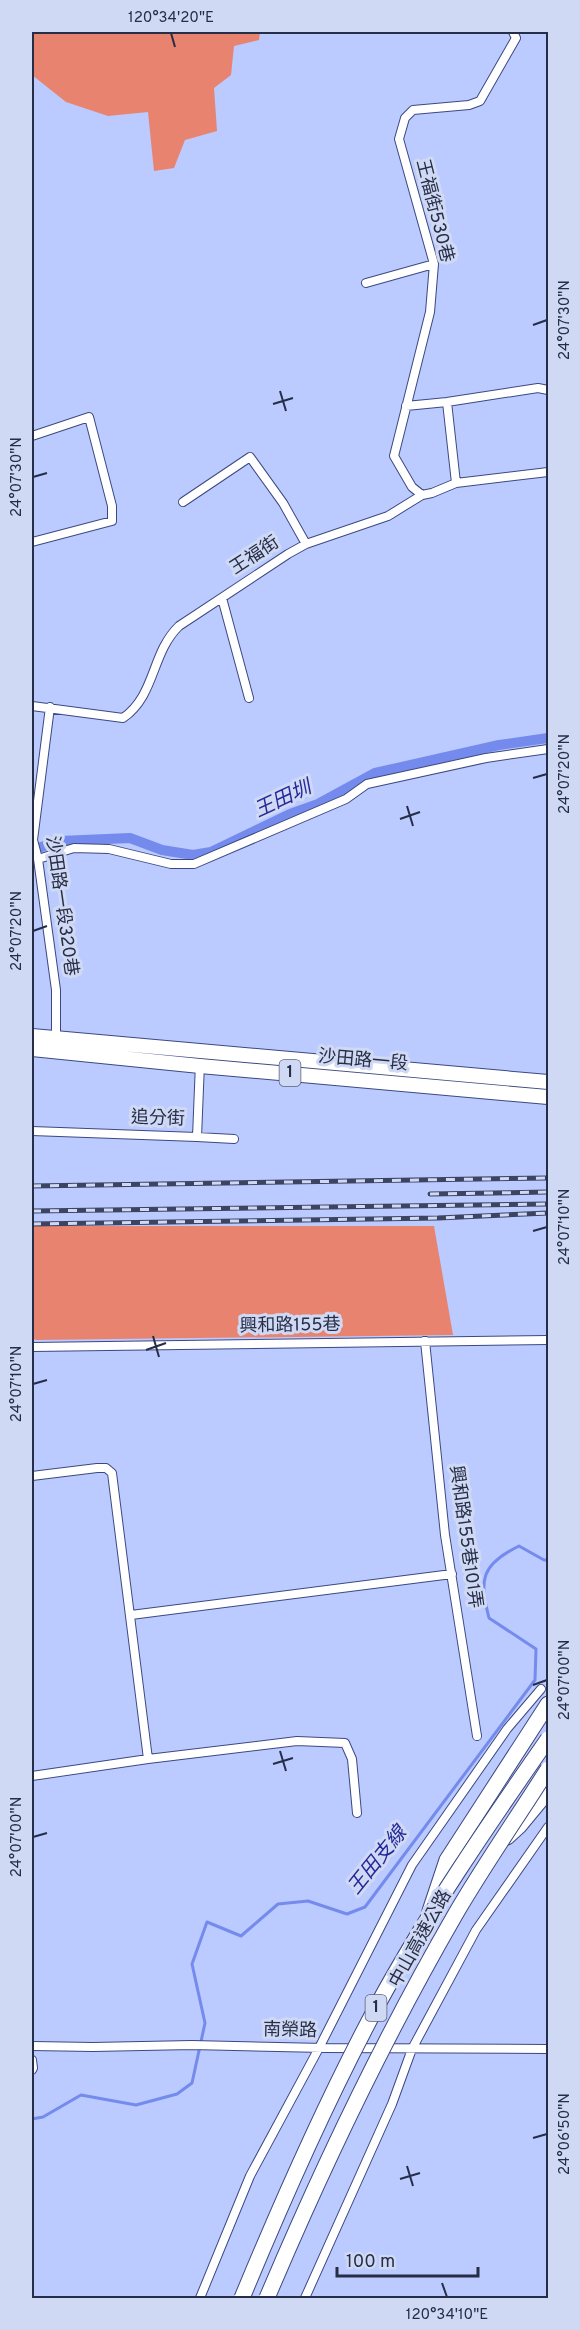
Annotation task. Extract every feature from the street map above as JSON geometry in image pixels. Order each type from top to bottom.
[{"type":"highway","name":"中山高速公路","points":[[426,1924],[447,1860],[549,1704]]},
{"type":"highway","name":"中山高速公路","points":[[242,2298],[325,2109],[377,2006],[426,1924],[549,1739]]},
{"type":"highway","name":"中山高速公路","points":[[267,2298],[293,2237],[368,2079],[456,1915],[549,1769]]},
{"type":"highway","points":[[500,1843],[519,1826],[549,1791]]},
{"type":"main road","name":"沙田路一段","points":[[32,1036],[549,1082]]},
{"type":"main road","name":"沙田路一段","points":[[32,1049],[549,1096]]},
{"type":"street","name":"王福街530巷","points":[[422,495],[412,487],[394,456],[430,312],[434,264],[399,139],[401,127],[413,110],[469,105],[480,101],[516,38],[513,32]]},
{"type":"street","points":[[366,283],[434,264]]},
{"type":"street","points":[[406,406],[538,388],[549,390]]},
{"type":"street","points":[[447,402],[456,483]]},
{"type":"street","points":[[32,436],[89,417],[112,506],[112,521],[32,542]]},
{"type":"street","points":[[183,502],[250,457],[283,503],[306,544]]},
{"type":"street","name":"王福街","points":[[32,706],[123,718],[134,710],[146,692],[167,637],[179,626],[306,544],[388,516],[422,495],[456,483],[549,472]]},
{"type":"street","points":[[222,598],[249,698]]},
{"type":"street","name":"沙田路一段320巷","points":[[50,707],[33,840],[38,859],[56,990],[56,1038]]},
{"type":"street","points":[[38,859],[74,848],[109,849],[171,864],[194,864],[346,800],[367,784],[486,758],[549,749]]},
{"type":"street","name":"追分街","points":[[32,1131],[197,1137],[201,1051]]},
{"type":"street","points":[[197,1137],[234,1139]]},
{"type":"street","name":"興和路155巷","points":[[32,1347],[549,1340]]},
{"type":"street","name":"興和路155巷101弄","points":[[424,1341],[445,1535],[477,1736]]},
{"type":"street","points":[[32,1476],[97,1468],[106,1468],[112,1473],[148,1759]]},
{"type":"street","points":[[130,1615],[452,1574]]},
{"type":"street","points":[[200,2298],[250,2176],[319,2048],[412,1865],[507,1730],[541,1689]]},
{"type":"street","points":[[32,1776],[297,1741],[345,1743],[352,1759],[357,1813]]},
{"type":"street","points":[[304,2298],[392,2104],[412,2049],[476,1930],[549,1827]]},
{"type":"street","name":"南榮路","points":[[32,2046],[194,2045],[549,2049]]},
{"type":"street","points":[[32,2060],[32,2070]]},
{"type":"shaded area","points":[[32,32],[260,32],[259,40],[234,46],[231,75],[214,88],[217,131],[185,140],[174,168],[154,171],[148,112],[108,116],[66,102],[32,75]]},
{"type":"shaded area","points":[[32,1226],[434,1226],[453,1335],[36,1340],[32,1338]]},
{"type":"waterway","name":"王田圳","points":[[32,850],[60,841],[130,838],[162,850],[193,855],[211,852],[290,814],[318,804],[375,773],[499,745],[548,738]]},
{"type":"waterway","name":"王田支線","points":[[32,2119],[43,2117],[81,2095],[136,2105],[177,2094],[192,2083],[205,2023],[192,1964],[207,1922],[241,1936],[278,1904],[308,1901],[347,1914],[365,1907],[535,1680],[536,1649],[489,1618],[484,1593],[486,1574],[497,1560],[519,1546],[548,1560]]},
{"type":"railway","points":[[32,1186],[548,1178]]},
{"type":"railway","points":[[430,1194],[548,1192]]},
{"type":"railway","points":[[32,1211],[548,1204]]},
{"type":"railway","points":[[32,1224],[438,1218],[548,1213]]}]
